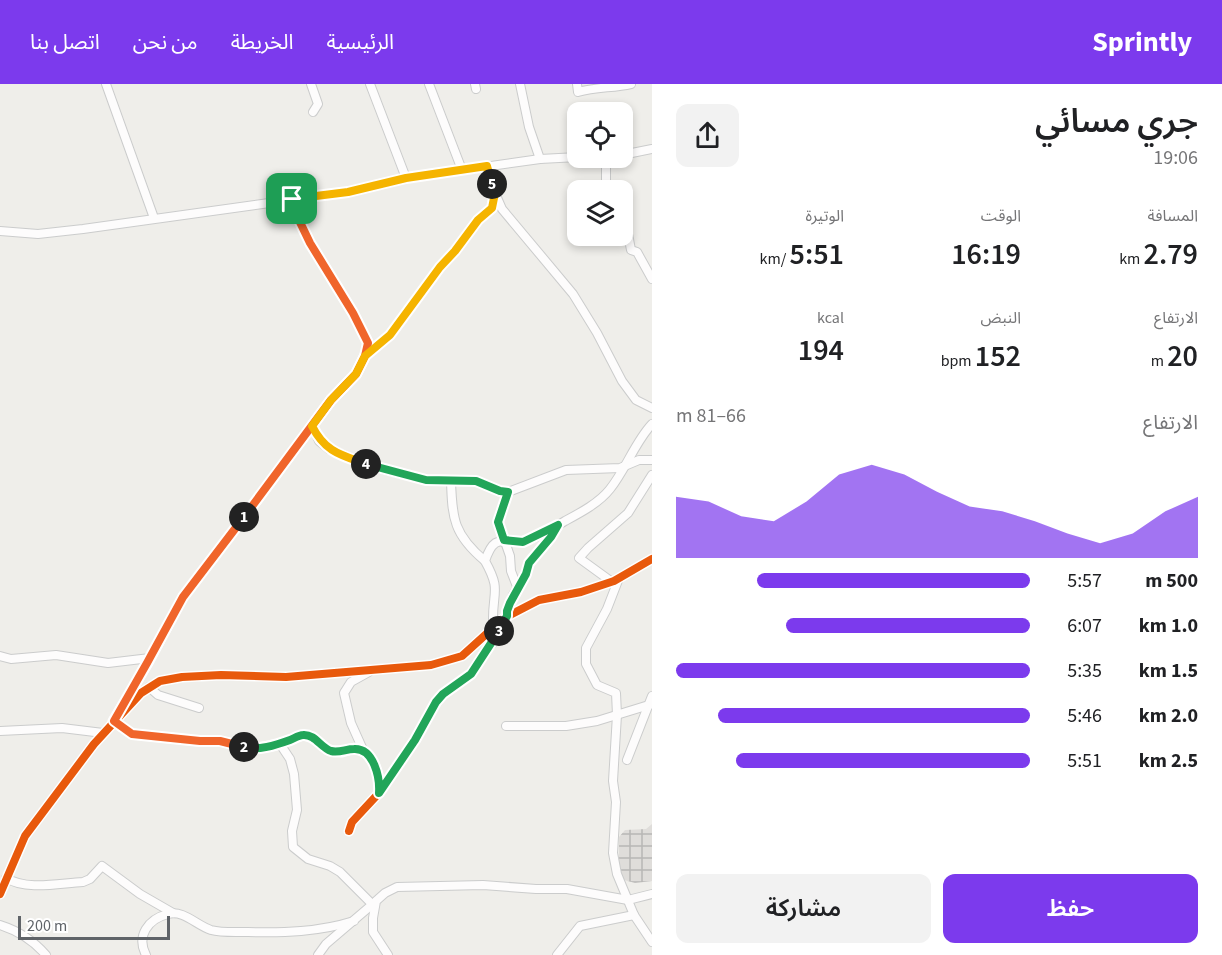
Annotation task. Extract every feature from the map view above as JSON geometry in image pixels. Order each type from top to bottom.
[{"type":"street","points":[[105,84],[154,218]]},
{"type":"street","points":[[311,84],[318,104],[312,112]]},
{"type":"street","points":[[370,84],[406,178]]},
{"type":"street","points":[[429,84],[462,170]]},
{"type":"street","points":[[520,84],[529,127],[540,159]]},
{"type":"street","points":[[577,84],[578,92],[598,87],[631,84]]},
{"type":"street","points":[[633,152],[652,149]]},
{"type":"street","points":[[0,231],[38,234],[83,229],[348,192],[406,178],[487,166],[567,158]]},
{"type":"street","points":[[487,166],[502,209],[573,294],[622,381],[636,400],[652,408]]},
{"type":"street","points":[[365,356],[390,335],[440,267],[478,220],[492,208],[495,193]]},
{"type":"street","points":[[114,721],[183,597],[331,400],[356,374],[365,356],[368,343],[353,313],[310,243],[292,199]]},
{"type":"street","points":[[630,246],[631,250],[637,252],[652,279]]},
{"type":"street","points":[[485,561],[488,552],[498,541],[523,542],[558,525],[602,497],[610,490],[644,432],[652,424]]},
{"type":"street","points":[[312,426],[319,441],[329,449],[373,467],[426,480],[476,481],[508,492],[566,470],[625,467],[639,460],[652,460]]},
{"type":"street","points":[[615,580],[579,558],[628,513],[652,475]]},
{"type":"street","points":[[451,480],[451,507],[455,523],[463,538],[485,561],[494,576],[497,586],[493,619],[498,624]]},
{"type":"street","points":[[508,492],[498,522],[518,589]]},
{"type":"street","points":[[349,831],[352,822],[379,793],[415,740],[436,702],[443,694],[471,674],[485,651],[494,642],[532,558],[551,537],[558,525]]},
{"type":"street","points":[[0,894],[25,836],[103,733],[149,687],[159,681],[182,677],[286,677],[431,665],[462,656],[507,616],[539,600],[580,592],[615,580],[652,559]]},
{"type":"street","points":[[615,580],[607,609],[586,648],[586,664],[597,685],[616,693],[613,781],[616,802],[613,853],[617,874],[634,915],[652,942]]},
{"type":"street","points":[[0,657],[11,659],[56,655],[108,663],[150,658]]},
{"type":"street","points":[[371,671],[351,682],[344,693],[351,723],[365,753],[374,763],[380,781],[379,793]]},
{"type":"street","points":[[149,687],[158,695],[199,708]]},
{"type":"street","points":[[627,760],[652,696]]},
{"type":"street","points":[[506,726],[566,726],[597,721],[650,704]]},
{"type":"street","points":[[114,721],[132,734],[220,741],[252,749],[280,744],[303,735],[313,737],[328,750],[342,752],[355,748],[365,753]]},
{"type":"street","points":[[0,731],[62,728],[103,733]]},
{"type":"street","points":[[280,744],[290,759],[294,774],[297,810],[292,831],[293,847],[308,860],[330,866],[340,872],[375,903]]},
{"type":"street","points":[[6,878],[14,883],[26,884],[83,882],[90,879],[102,866],[140,894],[173,913]]},
{"type":"street","points":[[318,955],[326,944],[386,893],[397,887],[483,885],[536,890],[567,889],[628,900],[652,894]]},
{"type":"street","points":[[375,903],[373,932],[388,955]]},
{"type":"street","points":[[146,955],[142,948],[142,935],[147,926],[157,918],[173,913],[180,913],[211,930],[224,932],[300,932],[340,926],[354,921]]},
{"type":"street","points":[[557,955],[580,926],[634,915]]},
{"type":"street","points":[[0,925],[18,931],[36,944],[46,955]]},
{"type":"shaded area","points":[[652,824],[652,881],[635,883],[624,880],[619,869],[619,837],[625,830],[646,829]]},
{"type":"cycle path","points":[[292,199],[310,243],[353,313],[368,343],[365,356],[356,374],[331,400],[183,597],[148,663],[113,721],[132,734],[220,741],[252,749],[280,744],[303,735],[313,737],[328,750],[342,752],[355,748],[366,753],[374,763],[380,781],[379,793],[352,822],[349,831]]},
{"type":"cycle path","points":[[0,894],[25,836],[94,744],[141,693],[160,681],[182,677],[221,675],[286,677],[431,665],[462,656],[504,618],[539,600],[581,592],[614,581],[652,559]]},
{"type":"route","points":[[292,199],[310,243],[353,313],[368,343],[365,356],[356,374],[331,400],[183,597],[114,721],[132,734],[220,741],[252,749],[280,744],[303,735],[313,737],[328,750],[342,752],[355,748],[366,753],[374,763],[380,781],[379,793],[384,782],[409,750],[436,702],[443,694],[471,674],[485,651],[494,642],[529,563],[558,525],[523,542],[504,540],[498,522],[508,492],[476,481],[426,480],[373,467],[329,449],[319,441],[312,426],[331,400],[356,374],[365,356],[390,335],[440,267],[478,220],[492,208],[495,193],[487,166],[406,178],[348,192],[292,199]]}]
